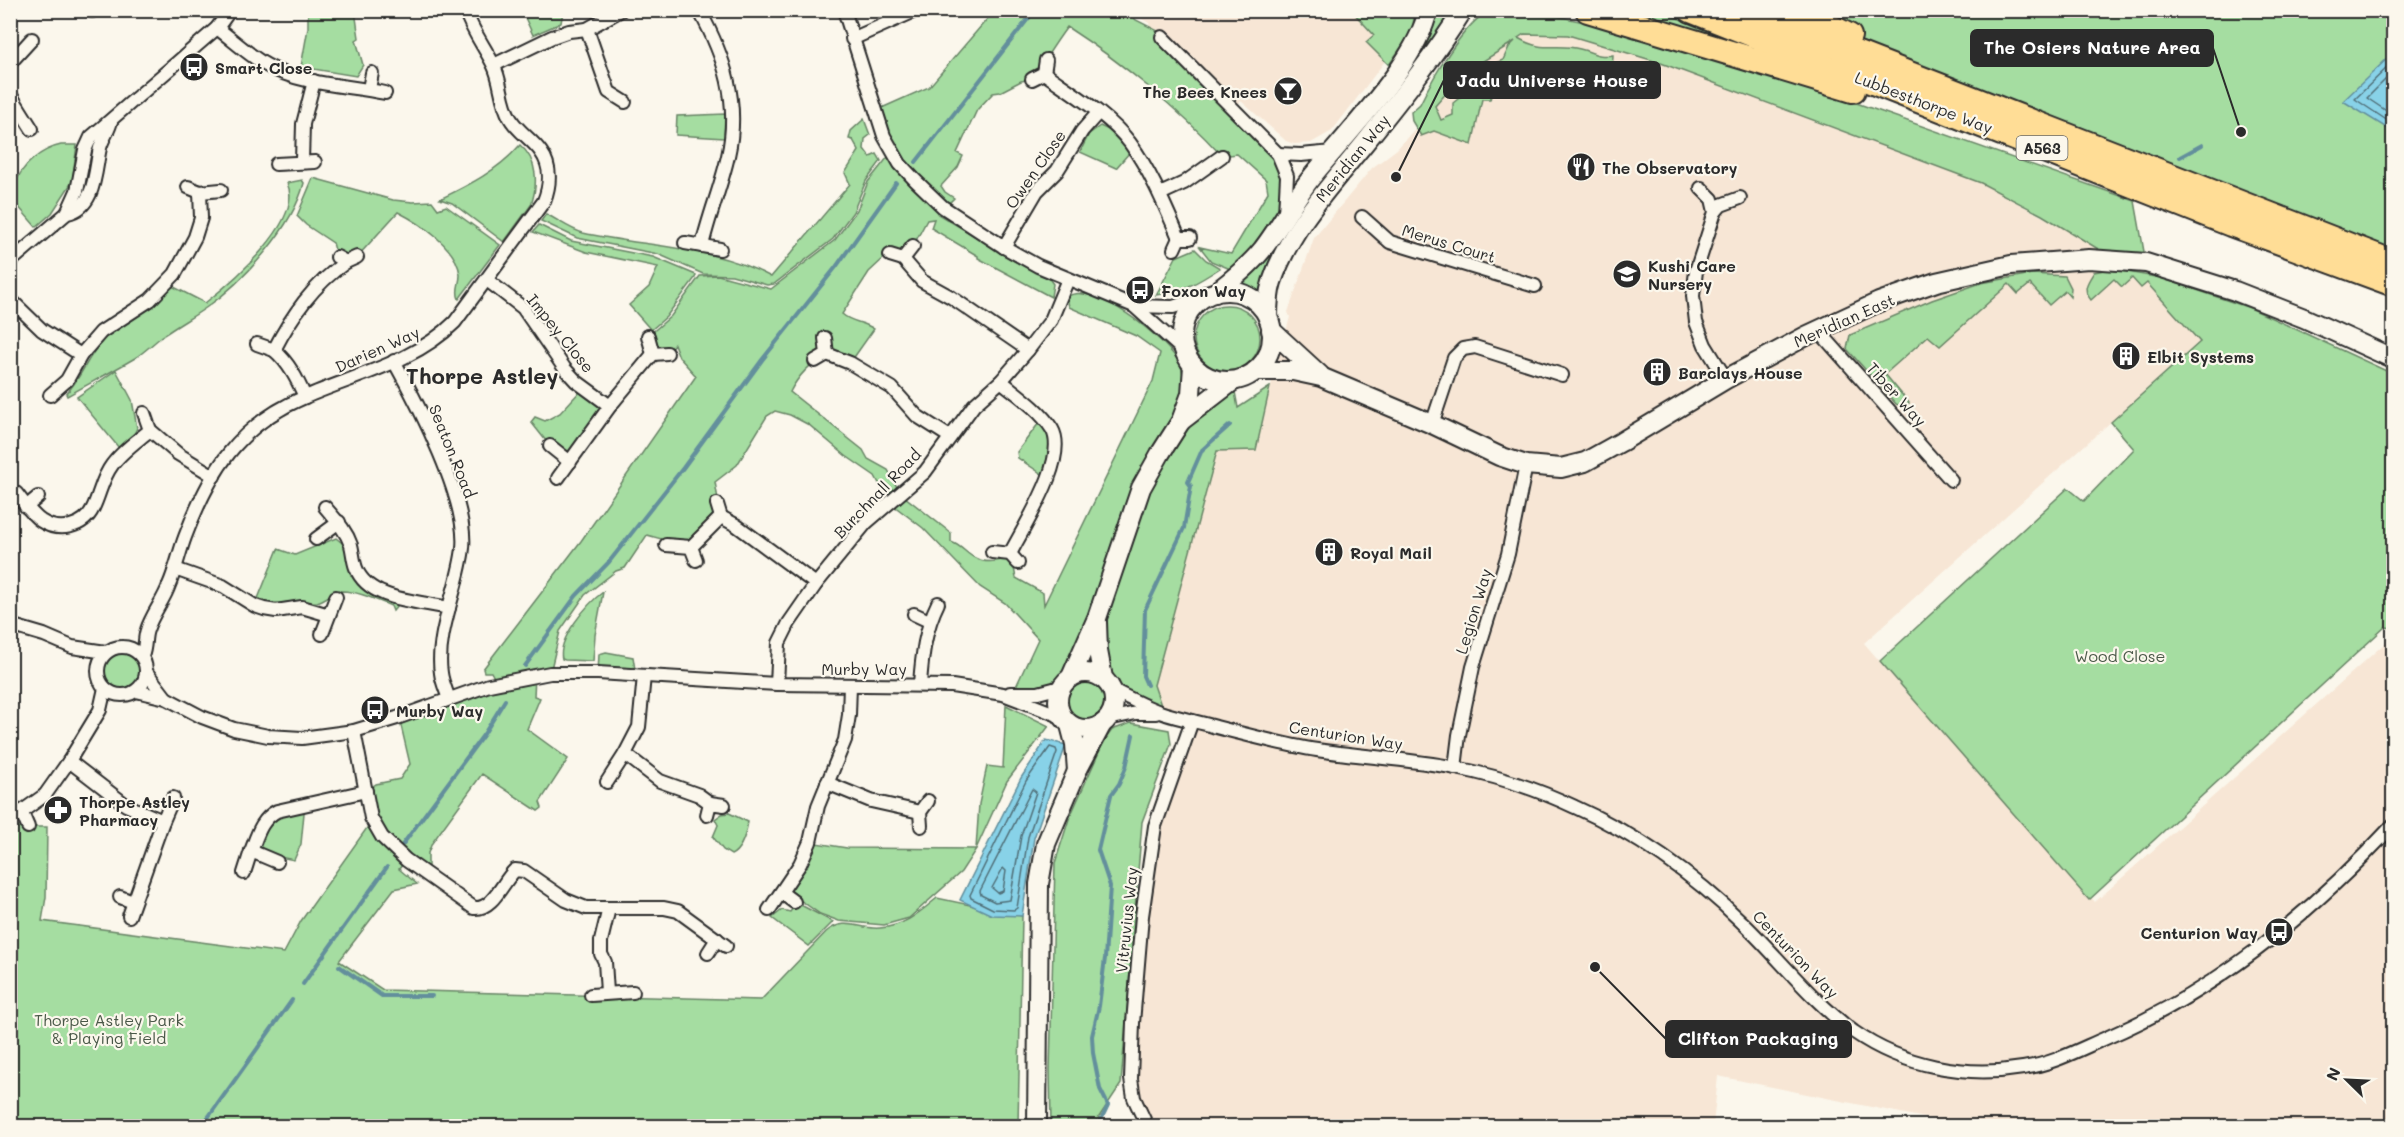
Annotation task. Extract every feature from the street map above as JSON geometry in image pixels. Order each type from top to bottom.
[{"type":"highway","points":[[1588,10],[2042,138]]},
{"type":"highway","name":"Lubbesthorpe Way","points":[[1691,10],[2394,263]]},
{"type":"highway","name":"Lubbesthorpe Way","points":[[1745,10],[2042,138],[2231,224],[2394,284]]},
{"type":"highway","points":[[1797,10],[2042,138]]},
{"type":"street","points":[[10,262],[67,213],[77,191],[87,142],[104,123],[111,121],[217,28],[230,10]]},
{"type":"street","name":"Darien Way","points":[[142,656],[146,646],[147,631],[166,593],[186,536],[214,476],[234,445],[248,430],[279,408],[394,362],[432,343],[455,322],[544,201],[550,185],[542,152],[525,137],[506,110],[494,65],[479,43],[465,10]]},
{"type":"street","points":[[494,65],[552,37],[569,31],[587,29],[621,10]]},
{"type":"street","points":[[844,10],[884,136],[900,164],[943,207],[1004,248],[1068,279],[1134,306],[1200,372],[1216,380],[1233,381]]},
{"type":"street","points":[[852,39],[917,10]]},
{"type":"street","name":"Meridian Way","points":[[1210,295],[1244,270],[1263,248],[1285,214],[1410,53],[1420,36],[1428,10]]},
{"type":"street","name":"Meridian Way","points":[[1269,324],[1271,284],[1287,248],[1325,191],[1415,79],[1463,10]]},
{"type":"street","points":[[702,246],[709,214],[728,157],[733,114],[726,71],[703,12]]},
{"type":"street","points":[[217,28],[267,65],[314,81],[385,93]]},
{"type":"street","points":[[587,29],[609,92],[625,102]]},
{"type":"street","points":[[1162,37],[1278,154],[1287,176],[1285,214]]},
{"type":"street","points":[[10,63],[32,39]]},
{"type":"street","points":[[1044,73],[1046,60]]},
{"type":"street","points":[[369,89],[372,73]]},
{"type":"street","points":[[1032,79],[1044,73]]},
{"type":"street","points":[[1044,73],[1098,113],[1131,143],[1160,194],[1181,242]]},
{"type":"street","points":[[302,161],[303,124],[314,81]]},
{"type":"street","points":[[10,93],[32,129]]},
{"type":"street","name":"Owen Close","points":[[1004,248],[1033,197],[1064,163],[1082,131],[1098,113]]},
{"type":"street","points":[[1278,154],[1301,155],[1333,152]]},
{"type":"street","points":[[1160,194],[1184,183],[1222,156]]},
{"type":"street","points":[[276,164],[315,162]]},
{"type":"street","points":[[188,187],[200,192],[221,190]]},
{"type":"street","points":[[1701,188],[1712,199],[1715,212]]},
{"type":"street","points":[[50,395],[67,380],[81,355],[101,332],[150,300],[175,274],[195,237],[201,218],[200,192]]},
{"type":"street","points":[[1726,379],[1705,345],[1696,322],[1693,296],[1696,271],[1715,212],[1721,205],[1740,198]]},
{"type":"street","name":"Merus Court","points":[[1362,218],[1390,242],[1534,286]]},
{"type":"street","points":[[685,243],[720,249]]},
{"type":"street","points":[[903,259],[913,246]]},
{"type":"street","points":[[890,255],[903,259],[922,281],[951,297],[1028,350]]},
{"type":"street","points":[[274,350],[287,325],[309,294],[347,259]]},
{"type":"street","name":"Meridian East","points":[[1255,371],[1293,370],[1321,377],[1432,423],[1499,456],[1526,465],[1561,468],[1584,462],[1726,379],[1818,330],[1879,302],[1936,282],[2010,265],[2089,259],[2146,263],[2235,291],[2304,318],[2394,358]]},
{"type":"street","name":"Burchnall Road","points":[[777,684],[779,643],[789,623],[816,584],[866,523],[925,472],[974,405],[1001,381],[1028,350],[1051,320],[1068,279]]},
{"type":"street","name":"Impey Close","points":[[487,280],[523,308],[576,381],[610,406]]},
{"type":"street","points":[[1134,306],[1173,306],[1224,291],[1242,294],[1257,304],[1269,324],[1268,353],[1255,371],[1233,381],[1181,421]]},
{"type":"street","points":[[1077,771],[1075,744],[1058,708],[1058,697],[1097,618],[1141,488],[1181,421],[1191,394],[1189,359],[1182,340],[1187,315],[1194,305],[1210,295]]},
{"type":"street","points":[[10,299],[42,330],[81,355]]},
{"type":"street","name":"Meridian East","points":[[1269,324],[1321,377]]},
{"type":"street","name":"Tiber Way","points":[[1818,330],[1951,480]]},
{"type":"street","points":[[648,336],[653,354]]},
{"type":"street","points":[[825,338],[827,354]]},
{"type":"street","points":[[258,344],[274,350],[287,362],[305,397]]},
{"type":"street","points":[[1432,423],[1454,358],[1463,349],[1475,347],[1562,375]]},
{"type":"street","points":[[558,478],[610,406],[653,354],[667,353]]},
{"type":"street","points":[[815,361],[827,354]]},
{"type":"street","points":[[827,354],[850,363],[886,384],[917,416],[950,437]]},
{"type":"street","name":"Seaton Road","points":[[394,362],[418,405],[459,507],[463,527],[463,548],[440,649],[441,675],[449,699]]},
{"type":"street","points":[[992,552],[1014,558],[1054,463],[1057,445],[1052,429],[1035,410],[1001,381]]},
{"type":"street","points":[[144,413],[150,430],[178,454],[214,476]]},
{"type":"street","points":[[16,493],[26,507],[43,522],[66,527],[78,524],[93,509],[106,474],[113,463],[150,430]]},
{"type":"street","points":[[550,447],[570,462]]},
{"type":"street","name":"Legion Way","points":[[1455,768],[1473,667],[1508,554],[1526,465]]},
{"type":"street","points":[[26,507],[38,497]]},
{"type":"street","points":[[717,504],[720,517]]},
{"type":"street","points":[[325,507],[339,522],[350,543],[356,568],[370,587],[393,596],[449,608]]},
{"type":"street","points":[[720,517],[736,525],[816,584]]},
{"type":"street","points":[[691,547],[720,517]]},
{"type":"street","points":[[316,539],[339,522]]},
{"type":"street","points":[[666,545],[691,547]]},
{"type":"street","points":[[691,547],[696,560]]},
{"type":"street","points":[[174,569],[223,586],[264,609],[276,611],[302,607],[329,615]]},
{"type":"street","points":[[322,634],[336,597]]},
{"type":"street","points":[[920,684],[929,621],[938,603]]},
{"type":"street","points":[[914,614],[929,621]]},
{"type":"street","points":[[1037,1126],[1039,884],[1046,844],[1077,771],[1114,705],[1098,651],[1097,618]]},
{"type":"street","points":[[10,625],[44,634],[72,647],[96,668],[99,680],[105,688],[120,695]]},
{"type":"street","points":[[96,668],[101,656],[106,652],[124,646],[147,631]]},
{"type":"street","points":[[100,710],[120,695],[136,691],[142,685],[147,673],[142,656],[124,646]]},
{"type":"street","points":[[72,647],[106,652]]},
{"type":"street","name":"Murby Way","points":[[147,673],[166,698]]},
{"type":"street","name":"Murby Way","points":[[136,691],[166,698],[216,723],[249,733],[302,738],[354,731],[497,683],[550,673],[598,673],[777,684],[920,684],[980,689],[1003,694],[1066,721]]},
{"type":"street","points":[[1066,682],[1082,673],[1093,674],[1108,684]]},
{"type":"street","points":[[607,782],[639,727],[644,676]]},
{"type":"street","name":"Murby Way","points":[[1003,694],[1038,693],[1066,682]]},
{"type":"street","name":"Centurion Way","points":[[1108,684],[1164,714]]},
{"type":"street","points":[[769,910],[800,864],[810,842],[818,806],[845,740],[850,685]]},
{"type":"street","points":[[10,820],[45,795],[100,710],[105,688]]},
{"type":"street","name":"Centurion Way","points":[[1105,722],[1136,713],[1164,714],[1317,750],[1455,768],[1526,786],[1615,827],[1655,850],[1729,910],[1820,1004],[1857,1034],[1890,1052],[1923,1064],[1960,1071],[1994,1072],[2025,1068],[2057,1060],[2118,1034],[2161,1011],[2224,973],[2265,943],[2319,896],[2394,824]]},
{"type":"street","points":[[1066,721],[1081,729],[1092,729],[1105,722]]},
{"type":"street","name":"Vitruvius Way","points":[[1147,1126],[1134,1098],[1131,1079],[1142,916],[1155,826],[1192,721]]},
{"type":"street","points":[[354,731],[371,818],[391,847],[474,908],[481,909],[488,905],[515,870],[524,871],[575,905],[586,908],[664,908],[678,911],[722,943],[708,953]]},
{"type":"street","points":[[625,754],[660,781],[699,795],[708,809],[724,805]]},
{"type":"street","points":[[69,761],[126,805],[163,821]]},
{"type":"street","points":[[827,783],[871,801],[920,812]]},
{"type":"street","points":[[244,873],[262,824],[270,815],[277,811],[366,791]]},
{"type":"street","points":[[129,916],[172,798]]},
{"type":"street","points":[[921,826],[920,812],[928,801]]},
{"type":"street","points":[[22,813],[28,827]]},
{"type":"street","points":[[251,851],[277,862]]},
{"type":"street","points":[[782,893],[794,902]]},
{"type":"street","points":[[120,897],[133,902]]},
{"type":"street","points":[[607,992],[601,941],[609,908]]},
{"type":"street","points":[[591,995],[607,992],[633,992]]},
{"type":"shaded area","points":[[1129,11],[1352,11],[1392,52],[1332,131],[1311,143],[1294,144],[1286,141],[1241,101],[1227,117],[1151,39],[1149,23]]},
{"type":"shaded area","points":[[1524,34],[1568,35],[1661,63],[1981,183],[2096,246],[2143,277],[2200,342],[1864,643],[1909,695],[1915,688],[2095,902],[2393,636],[2393,1126],[1965,1126],[1718,1076],[1713,1126],[1147,1126],[1132,1082],[1157,818],[1192,721],[1164,714],[1154,685],[1217,451],[1253,450],[1290,317],[1288,312],[1314,238],[1372,168],[1397,149],[1464,73]]},
{"type":"green space","points":[[1840,10],[2393,11],[2393,263],[2044,127],[1853,38],[1745,11],[1796,11],[1831,27]]},
{"type":"green space","points":[[308,11],[355,11],[359,38],[356,40],[363,65],[356,76],[301,67],[308,28]]},
{"type":"green space","points":[[522,11],[563,11],[561,23],[533,35]]},
{"type":"green space","name":"Thorpe Astley Park & Playing Field","points":[[994,11],[1127,11],[1136,20],[1162,33],[1280,154],[1285,213],[1333,152],[1428,11],[1444,11],[1448,14],[1454,11],[1325,191],[1263,310],[1247,297],[1215,293],[1228,284],[1228,268],[1211,261],[1200,247],[1231,254],[1268,192],[1266,180],[1237,154],[1222,156],[1149,87],[1067,27],[1032,79],[1021,81],[1000,92],[993,93],[977,110],[957,153],[963,156],[958,167],[941,186],[954,198],[938,214],[1048,277],[1053,284],[1051,297],[978,258],[931,228],[934,219],[927,220],[903,259],[889,255],[884,258],[869,272],[842,314],[874,329],[850,363],[827,354],[806,370],[790,392],[863,450],[868,459],[888,470],[900,493],[951,533],[951,542],[979,560],[992,562],[1008,559],[1013,563],[1016,578],[1043,593],[1044,605],[1153,381],[1160,353],[1136,336],[1069,307],[1067,297],[1078,293],[1093,296],[1110,304],[1145,327],[1173,353],[1180,364],[1183,377],[1182,420],[1233,381],[1238,408],[1270,387],[1256,450],[1217,451],[1154,685],[1164,714],[1112,690],[1103,678],[1097,620],[1061,687],[1013,693],[1038,639],[1005,603],[980,587],[923,528],[889,502],[875,476],[846,456],[809,425],[790,415],[775,411],[767,416],[737,465],[715,482],[721,517],[691,547],[647,535],[625,568],[616,571],[585,595],[560,631],[550,673],[535,676],[534,696],[540,698],[527,729],[568,759],[540,802],[542,808],[538,811],[482,774],[432,843],[428,853],[428,876],[406,860],[399,869],[417,884],[394,889],[339,961],[383,990],[761,1000],[833,927],[846,924],[872,928],[897,925],[918,914],[937,898],[1022,916],[1018,1126],[11,1126],[11,827],[47,827],[46,897],[42,921],[284,953],[301,921],[367,828],[371,818],[366,791],[376,784],[400,779],[410,764],[399,717],[497,683],[491,672],[484,672],[483,669],[581,541],[696,376],[679,357],[674,344],[667,353],[653,354],[648,336],[671,316],[700,276],[718,275],[771,289],[835,240],[857,210],[868,182],[892,152],[875,111],[929,87]]},
{"type":"green space","points":[[1352,11],[1415,11],[1412,31],[1389,65],[1366,42],[1374,35]]},
{"type":"green space","points":[[1488,11],[1534,11],[1625,31],[1791,80],[2135,201],[2146,263],[2118,261],[2042,215],[1981,183],[1661,63],[1568,35],[1524,34],[1518,38],[1535,45],[1571,47],[1599,55],[1613,55],[1612,72],[1510,67],[1498,80],[1490,99],[1482,99],[1472,145],[1434,131],[1421,136],[1412,121],[1411,112],[1420,104],[1459,39],[1478,18]],"holes":[[[1515,41],[1509,47],[1503,60],[1495,63],[1488,74],[1479,79],[1470,77],[1474,86],[1453,103],[1453,115],[1441,120],[1435,106],[1464,73]]]},
{"type":"green space","points":[[1587,11],[1659,11],[1794,62]]},
{"type":"green space","points":[[725,114],[724,138],[676,135],[677,116]]},
{"type":"green space","points":[[864,119],[870,135],[865,139],[864,149],[870,157],[877,154],[881,161],[866,181],[853,212],[833,239],[774,284],[767,285],[732,275],[703,274],[658,254],[577,238],[541,221],[546,214],[583,233],[703,253],[749,267],[771,277],[850,184],[845,173],[859,151],[853,140],[849,139],[851,131]]},
{"type":"green space","points":[[1100,126],[1113,132],[1130,152],[1116,168],[1080,152],[1089,134]]},
{"type":"green space","points":[[61,145],[77,145],[72,182],[52,213],[36,227],[11,198],[18,178],[27,165],[40,154]]},
{"type":"green space","points":[[520,145],[533,165],[535,189],[531,205],[504,242],[452,203],[440,199],[493,169]]},
{"type":"green space","points":[[313,178],[393,200],[432,201],[438,209],[446,206],[500,245],[459,299],[460,275],[453,255],[427,230],[398,212],[357,257],[337,257],[333,243],[306,225],[297,216]]},
{"type":"green space","points":[[302,180],[304,183],[298,200],[278,235],[236,283],[207,307],[164,335],[135,358],[67,396],[66,394],[103,340],[119,326],[155,303],[172,286],[205,303],[232,281],[248,266],[276,232],[286,214],[290,198],[287,183]]},
{"type":"green space","points":[[539,225],[571,241],[653,257],[696,275],[666,317],[651,330],[629,305],[649,287],[658,267],[586,252],[533,232]]},
{"type":"green space","points":[[1195,249],[1206,260],[1220,268],[1190,286],[1156,295],[1176,257]]},
{"type":"green space","name":"Wood Close","points":[[2110,269],[2161,278],[2250,308],[2393,374],[2393,628],[2385,627],[2089,900],[1880,661],[2068,488],[2084,501],[2134,449],[2111,422],[2200,342],[2147,283],[2141,288],[2132,278],[2122,287],[2114,279],[2091,300],[2086,289],[2091,276],[2094,272]]},
{"type":"green space","points":[[2032,274],[2065,276],[2071,288],[2070,297],[2065,291],[2049,305],[2030,284],[2018,294],[2009,284],[1940,346],[1928,336],[1885,374],[1909,403],[1904,408],[1896,404],[1847,349],[1850,335],[1932,300],[1981,283]]},
{"type":"green space","points":[[1227,305],[1240,307],[1250,315],[1258,325],[1260,338],[1258,351],[1250,361],[1240,369],[1227,371],[1214,369],[1204,361],[1196,351],[1194,338],[1196,325],[1204,315],[1214,307]]},
{"type":"green space","points":[[116,370],[132,400],[137,428],[133,436],[119,448],[77,397]]},
{"type":"green space","points":[[584,387],[610,406],[570,462],[550,446],[531,422],[535,417],[545,421],[560,413]]},
{"type":"green space","points":[[1042,419],[1052,429],[1048,478],[1018,458],[1017,452]]},
{"type":"green space","points":[[336,538],[346,546],[352,573],[415,605],[414,609],[398,605],[393,611],[391,606],[354,592],[342,591],[317,602],[257,601],[278,549],[295,555]]},
{"type":"green space","points":[[603,592],[593,661],[562,659],[564,642],[575,622]]},
{"type":"green space","points":[[117,647],[127,647],[142,657],[146,671],[142,685],[136,691],[127,695],[117,695],[102,685],[98,676],[98,666],[108,651]]},
{"type":"green space","points":[[606,652],[633,657],[636,676],[598,673],[599,654]]},
{"type":"green space","points":[[1085,681],[1099,686],[1104,700],[1099,714],[1085,719],[1071,714],[1066,700],[1071,686]]},
{"type":"green space","points":[[1006,705],[1049,726],[1007,781],[976,849],[979,804],[987,766],[1003,768]]},
{"type":"green space","points":[[1131,723],[1169,730],[1171,744],[1142,822],[1121,1084],[1093,1126],[1051,1126],[1050,1070],[1055,863],[1069,819],[1104,741],[1112,730]]},
{"type":"green space","points":[[305,803],[301,844],[294,860],[251,851],[262,824]]},
{"type":"green space","points":[[729,813],[748,822],[741,845],[731,855],[723,850],[713,837],[718,825],[715,819],[722,814]]},
{"type":"green space","points":[[810,842],[847,848],[976,849],[961,872],[909,918],[884,925],[839,921],[820,914],[800,900],[794,902],[782,893]]},
{"type":"green space","points":[[797,903],[833,922],[809,946],[772,918],[782,910],[790,912]]},
{"type":"water","points":[[2393,53],[2393,132],[2343,101]]},
{"type":"water","points":[[1046,740],[1066,745],[1034,838],[1022,916],[992,915],[960,900],[1021,778]]},
{"type":"waterway","points":[[916,162],[1035,10]]},
{"type":"waterway","points":[[2180,157],[2202,145]]},
{"type":"waterway","points":[[525,666],[576,596],[609,562],[683,468],[762,360],[836,267],[896,183]]},
{"type":"waterway","points":[[1147,685],[1143,676],[1145,610],[1184,528],[1191,486],[1188,482],[1202,450],[1230,425]]},
{"type":"waterway","points":[[403,844],[484,734],[505,700]]},
{"type":"waterway","points":[[1098,1126],[1108,1105],[1100,1089],[1092,1036],[1099,1006],[1105,958],[1110,886],[1098,850],[1111,795],[1119,784],[1126,767],[1133,735]]},
{"type":"waterway","points":[[303,984],[387,867]]},
{"type":"waterway","points":[[339,966],[382,996],[432,996]]},
{"type":"waterway","points":[[202,1126],[292,1000]]},
{"type":"place","name":"Smart Close","points":[[194,67]]},
{"type":"place","name":"The Bees Knees","points":[[1288,91]]},
{"type":"place","name":"The Osiers Nature Area","points":[[2241,132]]},
{"type":"place","name":"The Observatory","points":[[1581,167]]},
{"type":"place","name":"Jadu Universe House","points":[[1396,177]]},
{"type":"place","name":"Kushi Care Nursery","points":[[1627,274]]},
{"type":"place","name":"Foxon Way","points":[[1140,290]]},
{"type":"place","name":"Elbit Systems","points":[[2126,356]]},
{"type":"place","name":"Barclays House","points":[[1657,372]]},
{"type":"place","name":"Royal Mail","points":[[1329,552]]},
{"type":"place","name":"Murby Way","points":[[375,710]]},
{"type":"place","name":"Thorpe Astley Pharmacy","points":[[58,810]]},
{"type":"place","name":"Centurion Way","points":[[2279,932]]},
{"type":"place","name":"Clifton Packaging","points":[[1595,967]]},
{"type":"district","name":"Thorpe Astley","points":[[482,375]]}]
